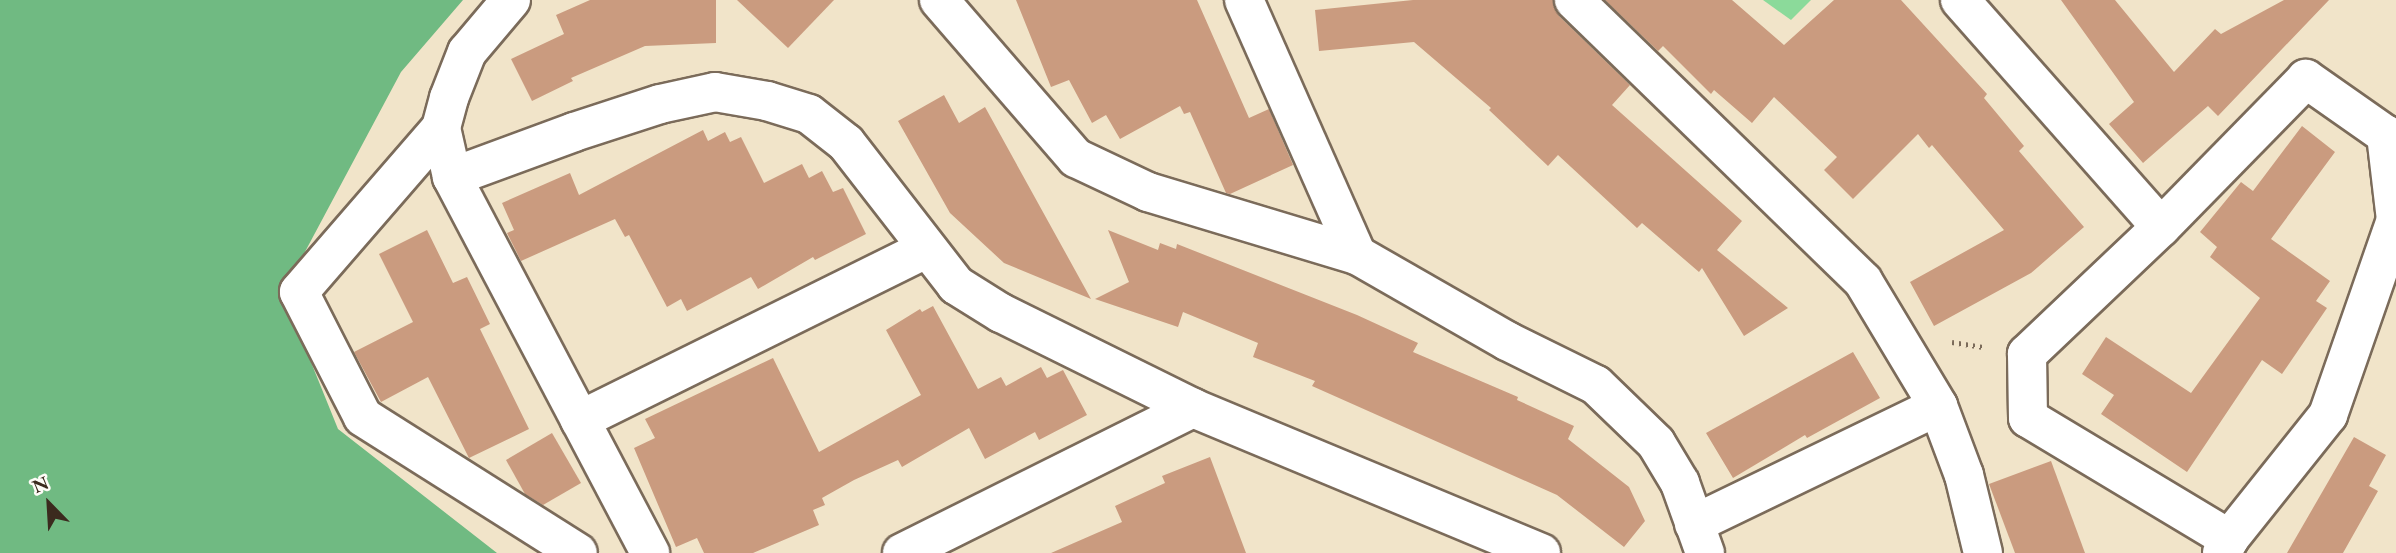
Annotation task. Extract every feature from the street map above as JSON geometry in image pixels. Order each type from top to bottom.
[{"type":"street","points":[[510,0],[467,52],[441,128],[299,292],[363,417],[578,553]]},
{"type":"street","points":[[939,0],[1076,158],[1148,192],[1357,255],[1507,341],[1596,384],[1656,443],[1680,482],[1700,539],[1938,406]]},
{"type":"street","points":[[1244,0],[1357,255]]},
{"type":"street","points":[[1574,0],[1863,281],[1938,406],[1967,486],[1983,553]]},
{"type":"street","points":[[1960,0],[2161,226]]},
{"type":"street","points":[[2306,79],[2386,135],[2396,220],[2328,415],[2226,546],[2028,418],[2027,354],[2161,226],[2306,79]]},
{"type":"street","points":[[452,177],[660,104],[715,92],[766,101],[809,114],[846,143],[956,285],[1000,313],[1193,408],[1541,553]]},
{"type":"street","points":[[441,128],[452,177],[650,553]]},
{"type":"street","points":[[580,420],[926,249]]},
{"type":"street","points":[[923,548],[1193,408]]},
{"type":"green space","points":[[0,0],[463,0],[401,72],[283,293],[338,429],[497,553],[0,553]]},
{"type":"green space","points":[[1763,0],[1811,0],[1791,20]]},
{"type":"building","points":[[590,0],[716,0],[716,43],[645,46],[571,78],[573,81],[532,101],[511,59],[564,34],[556,15]]},
{"type":"building","points":[[737,0],[834,0],[788,48]]},
{"type":"building","points":[[1016,0],[1197,0],[1249,118],[1269,109],[1293,165],[1230,194],[1226,193],[1190,112],[1184,114],[1180,106],[1120,139],[1106,115],[1092,123],[1069,80],[1051,87]]},
{"type":"building","points":[[1413,0],[1553,0],[1559,16],[1630,85],[1612,105],[1742,221],[1717,250],[1788,308],[1744,336],[1702,268],[1699,272],[1642,223],[1637,228],[1558,155],[1548,166],[1489,110],[1491,108],[1414,42],[1319,51],[1315,10]]},
{"type":"building","points":[[1605,0],[1732,0],[1784,45],[1834,0],[1901,0],[1987,94],[1984,98],[2024,146],[2019,151],[2084,227],[2031,273],[1934,326],[1910,282],[2004,230],[1932,145],[1929,148],[1918,134],[1853,199],[1824,170],[1837,157],[1774,97],[1752,123],[1714,90],[1711,94],[1663,46],[1658,51]]},
{"type":"building","points":[[2061,0],[2115,0],[2174,72],[2215,29],[2221,34],[2284,0],[2329,0],[2218,116],[2208,106],[2143,163],[2109,124],[2134,102]]},
{"type":"building","points":[[944,95],[959,123],[985,107],[1091,299],[1004,263],[950,213],[898,121]]},
{"type":"building","points":[[2302,126],[2335,152],[2271,239],[2330,281],[2316,301],[2327,308],[2282,374],[2262,360],[2187,472],[2101,414],[2114,395],[2082,374],[2106,337],[2191,393],[2260,298],[2210,257],[2217,247],[2200,232],[2241,182],[2253,191]]},
{"type":"building","points":[[703,130],[708,141],[725,132],[730,142],[741,137],[764,183],[802,164],[809,178],[822,171],[833,192],[843,188],[866,234],[815,260],[813,257],[758,289],[751,277],[687,311],[681,299],[667,307],[629,235],[625,237],[615,219],[521,261],[507,233],[514,230],[502,203],[570,173],[579,195]]},
{"type":"building","points":[[427,230],[453,283],[467,277],[490,324],[480,329],[529,429],[469,458],[428,377],[381,402],[354,352],[413,322],[379,254]]},
{"type":"building","points":[[1108,230],[1158,250],[1160,243],[1176,249],[1177,244],[1357,315],[1418,343],[1413,352],[1518,397],[1517,400],[1574,426],[1568,439],[1629,487],[1645,521],[1624,547],[1557,495],[1312,386],[1315,381],[1253,357],[1258,343],[1183,312],[1178,327],[1095,299],[1129,282]]},
{"type":"building","points":[[933,306],[978,389],[1001,377],[1006,386],[1041,367],[1047,378],[1063,370],[1087,415],[1039,440],[1035,432],[985,459],[969,428],[902,467],[898,460],[822,498],[825,505],[813,510],[819,525],[753,553],[704,553],[697,538],[676,547],[634,448],[655,438],[645,419],[773,358],[819,452],[921,395],[886,330],[920,309],[922,312]]},
{"type":"building","points":[[1853,352],[1880,398],[1807,438],[1805,435],[1733,478],[1706,433]]},
{"type":"building","points":[[552,433],[581,483],[543,505],[525,494],[506,460]]},
{"type":"building","points":[[2354,437],[2386,455],[2369,486],[2378,491],[2343,553],[2287,553]]},
{"type":"building","points":[[1210,457],[1246,553],[1051,553],[1122,522],[1115,506],[1165,483],[1162,476]]},
{"type":"building","points":[[2051,461],[2085,553],[2015,553],[1989,484]]}]
